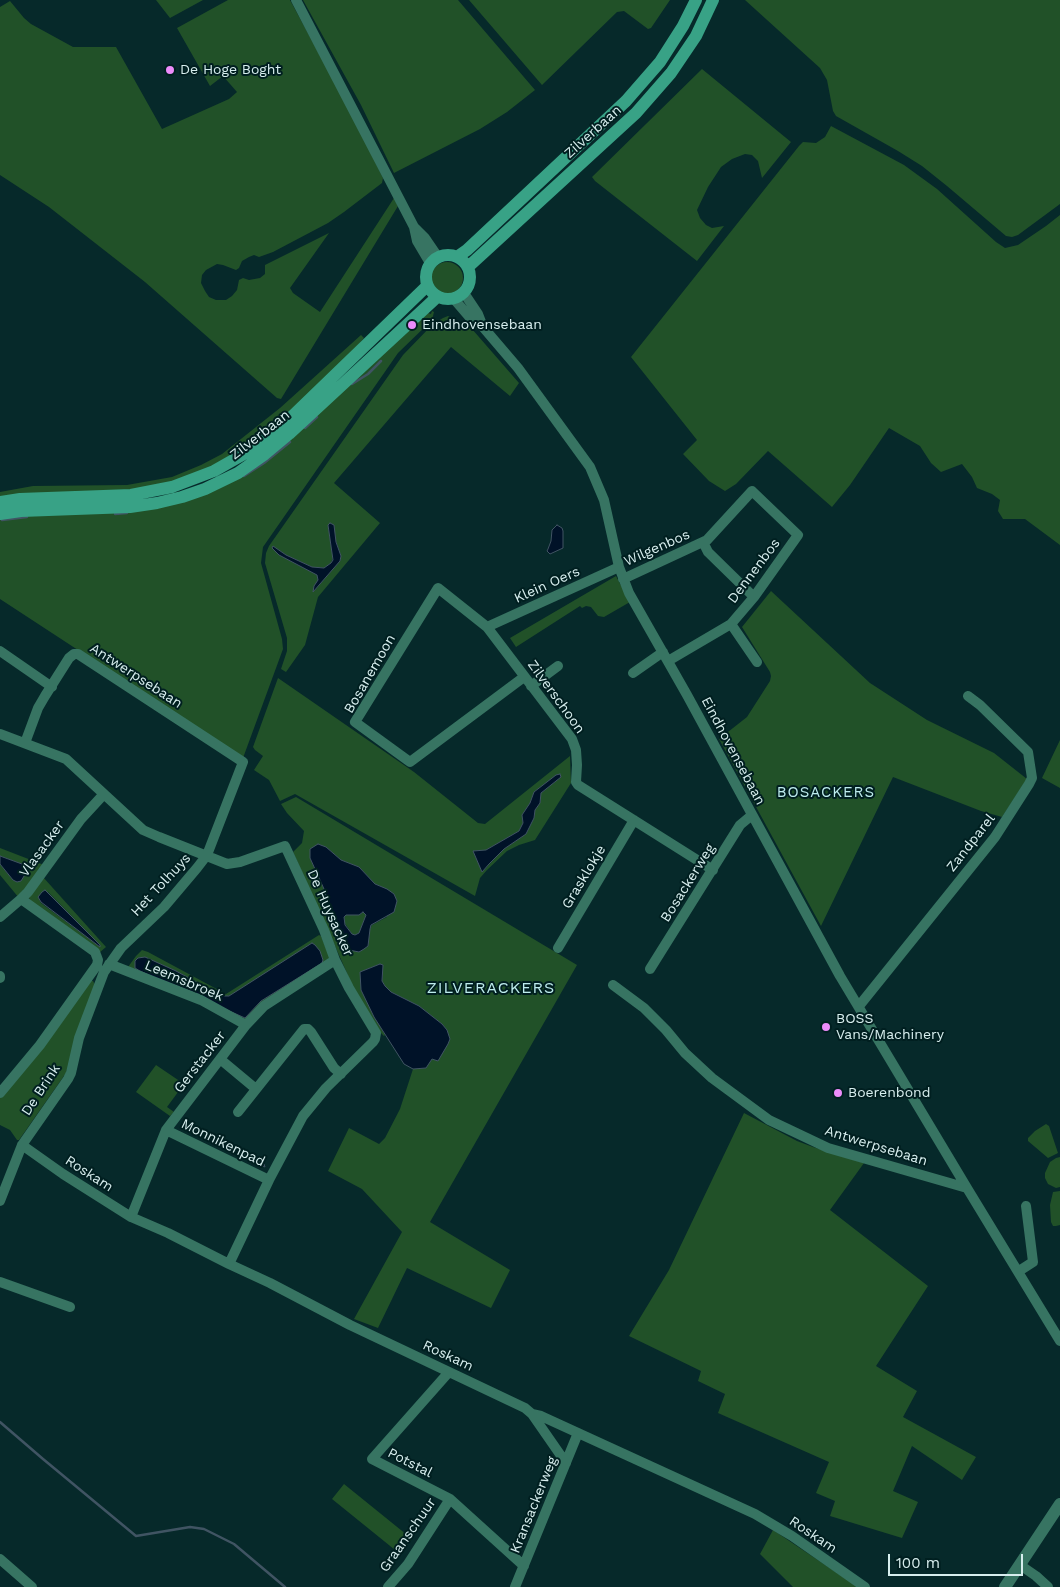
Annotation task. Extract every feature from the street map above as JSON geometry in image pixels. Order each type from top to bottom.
[{"type":"main road","name":"Zilverbaan","points":[[457,257],[467,250],[626,101],[660,62],[683,26],[696,0]]},
{"type":"main road","name":"Zilverbaan","points":[[468,267],[636,113],[671,73],[696,36],[713,0]]},
{"type":"main road","points":[[448,254],[457,257],[468,267],[470,281],[459,296],[445,299],[438,297],[427,286],[426,270],[434,260],[448,254]]},
{"type":"main road","name":"Zilverbaan","points":[[0,502],[20,499],[131,495],[172,487],[214,471],[258,446],[281,427],[427,286]]},
{"type":"main road","name":"Zilverbaan","points":[[0,514],[22,511],[130,507],[157,503],[182,497],[238,472],[265,454],[289,434],[438,297]]},
{"type":"street","points":[[296,0],[414,227],[425,238],[434,260]]},
{"type":"street","name":"Eindhovensebaan","points":[[459,296],[472,320],[483,327],[518,368],[590,467],[604,500],[623,578],[808,917],[967,1188]]},
{"type":"street","name":"Dennenbos","points":[[633,673],[649,663],[651,659],[666,656],[731,624],[754,597],[798,535],[752,492],[708,540],[703,542]]},
{"type":"street","points":[[703,542],[708,552],[754,597]]},
{"type":"street","name":"Wilgenbos","points":[[623,578],[703,542]]},
{"type":"street","name":"Klein Oers","points":[[487,627],[619,567]]},
{"type":"street","name":"Zilverschoon","points":[[438,588],[487,627],[572,739],[576,750],[576,782],[713,870]]},
{"type":"street","name":"Bosanemoon","points":[[438,588],[354,722],[410,762],[524,677]]},
{"type":"street","points":[[731,624],[757,662]]},
{"type":"street","points":[[0,651],[52,687]]},
{"type":"street","name":"Antwerpsebaan","points":[[25,743],[38,708],[69,658],[74,654],[78,654],[244,762]]},
{"type":"street","points":[[531,686],[558,666]]},
{"type":"street","name":"Zandparel","points":[[859,1006],[995,837],[1030,784],[1032,778],[1028,752],[980,705],[968,696]]},
{"type":"street","name":"De Huysacker","points":[[0,734],[66,759],[143,830],[227,864],[240,862],[285,846],[324,930],[335,960],[349,988],[376,1033],[376,1038],[373,1042],[326,1088],[303,1116],[269,1180],[229,1264]]},
{"type":"street","name":"Het Tolhuys","points":[[109,964],[121,948],[164,907],[207,855],[244,762]]},
{"type":"street","name":"Vlasacker","points":[[0,917],[22,899],[82,819],[104,794]]},
{"type":"street","name":"Bosackerweg","points":[[650,969],[740,825],[752,816]]},
{"type":"street","name":"Grasklokje","points":[[558,948],[634,820]]},
{"type":"street","name":"De Brink","points":[[0,1093],[40,1045],[97,965],[98,960],[95,952],[22,899]]},
{"type":"street","name":"Gerstacker","points":[[131,1217],[166,1130],[246,1025],[264,1006],[335,960]]},
{"type":"street","name":"De Brink","points":[[0,1201],[22,1144],[68,1079],[82,1030],[101,979],[109,964]]},
{"type":"street","name":"Leemsbroek","points":[[109,964],[201,1000],[246,1025]]},
{"type":"street","name":"Antwerpsebaan","points":[[613,985],[644,1008],[685,1053],[712,1078],[769,1120],[828,1148],[967,1188]]},
{"type":"street","points":[[238,1112],[304,1029],[308,1029],[311,1032],[334,1068],[340,1074]]},
{"type":"street","points":[[220,1059],[256,1089]]},
{"type":"street","name":"Monnikenpad","points":[[166,1130],[269,1180]]},
{"type":"street","name":"Roskam","points":[[22,1144],[63,1174],[131,1217],[168,1233],[350,1325],[525,1408],[532,1414],[755,1514],[792,1536],[865,1587]]},
{"type":"street","points":[[967,1188],[1060,1341]]},
{"type":"street","points":[[1018,1271],[1033,1262],[1026,1206]]},
{"type":"street","points":[[0,1282],[70,1307]]},
{"type":"street","name":"Potstal","points":[[449,1372],[372,1458],[450,1499],[524,1566]]},
{"type":"street","points":[[532,1414],[566,1463]]},
{"type":"street","name":"Kransackerweg","points":[[519,1585],[524,1566],[578,1433]]},
{"type":"street","name":"Graanschuur","points":[[388,1587],[408,1564],[450,1499]]},
{"type":"street","points":[[1005,1587],[1060,1504]]},
{"type":"street","points":[[0,1559],[32,1587]]},
{"type":"street","points":[[1020,1565],[1048,1587]]},
{"type":"green space","points":[[156,0],[203,0],[170,18]]},
{"type":"green space","points":[[228,0],[290,0],[357,124],[383,178],[382,183],[328,223],[273,252],[259,257],[254,255],[249,257],[242,261],[236,270],[217,264],[206,270],[202,275],[201,283],[209,297],[216,300],[226,300],[237,290],[239,280],[243,278],[249,280],[260,278],[265,274],[265,265],[329,233],[290,288],[293,293],[320,312],[394,198],[398,206],[281,399],[277,398],[145,282],[49,207],[0,175],[0,7],[10,1],[31,24],[73,47],[116,47],[162,129],[229,99],[237,92],[223,76],[210,86],[177,28]]},
{"type":"green space","points":[[303,0],[458,0],[535,90],[507,112],[480,129],[394,173],[361,105]]},
{"type":"green space","points":[[469,0],[670,0],[651,28],[648,29],[624,11],[617,12],[542,85]]},
{"type":"green space","points":[[745,0],[1060,0],[1060,204],[1018,235],[1006,236],[922,166],[836,116],[833,111],[827,80],[820,68]]},
{"type":"green space","points":[[702,69],[791,142],[762,178],[758,161],[752,155],[745,154],[732,159],[721,167],[708,187],[697,210],[700,218],[706,225],[712,228],[724,226],[697,261],[592,177]]},
{"type":"green space","points":[[831,126],[904,165],[937,189],[1005,248],[1018,245],[1060,215],[1060,545],[1025,519],[1003,519],[998,511],[1000,500],[992,494],[977,488],[972,477],[962,464],[941,472],[931,463],[920,446],[889,428],[850,485],[832,507],[768,451],[736,484],[725,491],[709,481],[683,454],[697,440],[631,357],[799,146],[803,142],[816,143],[825,137]]},
{"type":"green space","points":[[447,262],[459,266],[463,278],[459,290],[447,294],[435,290],[431,278],[435,266]]},
{"type":"green space","points":[[432,311],[434,312],[431,321],[398,353],[263,547],[261,563],[282,639],[283,649],[243,758],[0,599],[0,517],[108,510],[236,477],[428,313],[431,314]]},
{"type":"green space","points":[[448,316],[472,329],[519,383],[510,396],[451,347],[334,483],[380,523],[318,597],[305,645],[286,672],[281,669],[287,651],[287,638],[265,563],[269,546],[403,355],[433,324]],"holes":[[[328,525],[341,556],[340,561],[314,591],[318,575],[296,564],[273,546],[286,555],[312,567],[324,568],[331,563],[333,557]]]},
{"type":"green space","points":[[361,335],[364,338],[337,371],[280,424],[234,458],[151,490],[0,500],[0,492],[33,486],[127,485],[172,477],[201,465],[222,454],[280,408]]},
{"type":"green space","points":[[616,576],[630,602],[604,617],[598,616],[591,607],[586,606],[582,608],[580,606],[516,647],[510,638]]},
{"type":"green space","points":[[771,591],[870,683],[927,720],[994,753],[1027,779],[1002,817],[981,811],[893,777],[821,926],[719,739],[747,717],[770,681],[770,672],[742,627]]},
{"type":"green space","points":[[278,678],[414,772],[478,823],[485,824],[570,756],[571,783],[535,840],[507,851],[480,878],[475,896],[295,794],[280,801],[269,780],[254,770],[263,756],[253,747]],"holes":[[[559,774],[561,777],[541,793],[540,803],[535,810],[534,818],[526,834],[504,849],[482,872],[474,851],[486,850],[519,831],[523,823],[522,815],[530,803],[534,792]]]},
{"type":"green space","points":[[1060,740],[1060,788],[1042,778]]},
{"type":"green space","points":[[296,797],[577,965],[430,1222],[510,1270],[491,1308],[407,1268],[378,1328],[354,1319],[402,1232],[362,1189],[328,1171],[349,1128],[379,1144],[385,1138],[400,1109],[413,1069],[426,1068],[432,1059],[435,1060],[447,1030],[419,1006],[391,992],[382,981],[383,965],[380,964],[360,972],[361,990],[385,1035],[381,1033],[352,987],[293,852],[302,843],[304,831],[281,804]],"holes":[[[326,847],[341,860],[359,867],[375,884],[380,886],[387,917],[372,925],[368,946],[340,935],[324,889],[310,858]]]},
{"type":"green space","points":[[0,848],[44,865],[19,898],[0,875],[0,864],[13,880],[21,881],[29,868],[0,856]]},
{"type":"green space","points":[[43,877],[106,947],[99,953],[30,903],[29,897]],"holes":[[[48,892],[100,947],[41,903],[39,899]]]},
{"type":"green space","points":[[363,912],[366,915],[359,933],[352,934],[344,922],[344,917],[346,915],[359,915]]},
{"type":"green space","points":[[319,935],[321,936],[330,958],[247,1022],[128,967],[142,950],[226,994]],"holes":[[[156,962],[225,997],[322,963],[261,1001],[243,1018]]]},
{"type":"green space","points":[[91,981],[95,985],[66,1073],[19,1140],[17,1140],[10,1130],[0,1125],[0,1098],[42,1047]]},
{"type":"green space","points":[[156,1065],[184,1084],[167,1107],[174,1112],[170,1116],[136,1092]]},
{"type":"green space","points":[[744,1113],[797,1141],[864,1163],[830,1210],[928,1286],[876,1366],[917,1391],[903,1417],[976,1457],[962,1480],[912,1446],[893,1491],[918,1502],[902,1538],[830,1516],[835,1501],[816,1493],[829,1462],[718,1413],[725,1394],[698,1381],[701,1371],[629,1336],[669,1270]]},
{"type":"green space","points":[[1046,1124],[1049,1126],[1058,1153],[1048,1158],[1028,1141],[1028,1138],[1035,1131]]},
{"type":"green space","points":[[1060,1157],[1060,1187],[1056,1188],[1048,1184],[1045,1173],[1050,1162]]},
{"type":"green space","points":[[1060,1191],[1060,1225],[1053,1226],[1050,1205],[1053,1192]]},
{"type":"green space","points":[[344,1484],[412,1539],[400,1554],[332,1499]]},
{"type":"green space","points":[[773,1530],[858,1587],[793,1587],[760,1554]]},
{"type":"water","points":[[330,523],[334,525],[336,542],[341,556],[340,561],[313,592],[318,580],[317,575],[279,555],[272,548],[273,546],[286,555],[312,567],[324,568],[333,560],[328,525]]},
{"type":"water","points":[[557,525],[563,531],[563,548],[550,554],[547,551],[551,541],[552,530]]},
{"type":"water","points":[[560,774],[561,777],[541,793],[540,803],[535,810],[534,818],[526,834],[504,849],[482,872],[473,851],[486,850],[519,831],[523,823],[522,815],[530,803],[534,792]]},
{"type":"water","points":[[318,844],[326,847],[341,860],[359,867],[375,884],[394,894],[397,901],[394,912],[371,925],[368,946],[359,952],[349,950],[333,918],[324,889],[310,858],[310,849]],"holes":[[[363,912],[366,915],[359,933],[352,934],[345,925],[344,917],[346,915],[359,915]]]},
{"type":"water","points":[[0,856],[29,868],[21,881],[13,880],[0,864]]},
{"type":"water","points":[[45,890],[100,947],[41,902],[38,897]]},
{"type":"water","points":[[312,943],[320,951],[322,963],[261,1001],[245,1018],[135,968],[135,961],[138,958],[145,957],[176,971],[216,993],[229,996]]},
{"type":"water","points":[[380,964],[383,965],[382,981],[391,992],[419,1006],[447,1030],[450,1039],[448,1044],[438,1061],[432,1059],[426,1068],[413,1069],[404,1064],[374,1017],[361,990],[360,972]]},
{"type":"water","points":[[184,1125],[264,1164],[265,1167],[184,1128]]},
{"type":"waterway","points":[[352,384],[368,374],[381,361]]},
{"type":"waterway","points":[[305,428],[317,417]]},
{"type":"waterway","points":[[244,476],[290,442]]},
{"type":"waterway","points":[[115,514],[127,513]]},
{"type":"waterway","points":[[2,520],[27,517]]},
{"type":"waterway","points":[[0,1422],[136,1536],[190,1527],[204,1529],[234,1544],[285,1587]]},
{"type":"place","name":"De Hoge Boght","points":[[170,70]]},
{"type":"place","name":"Eindhovensebaan","points":[[412,325]]},
{"type":"place","name":"BOSS Vans/Machinery","points":[[826,1027]]},
{"type":"place","name":"Boerenbond","points":[[838,1093]]},
{"type":"district","name":"BOSACKERS","points":[[826,793]]},
{"type":"district","name":"ZILVERACKERS","points":[[491,988]]}]
